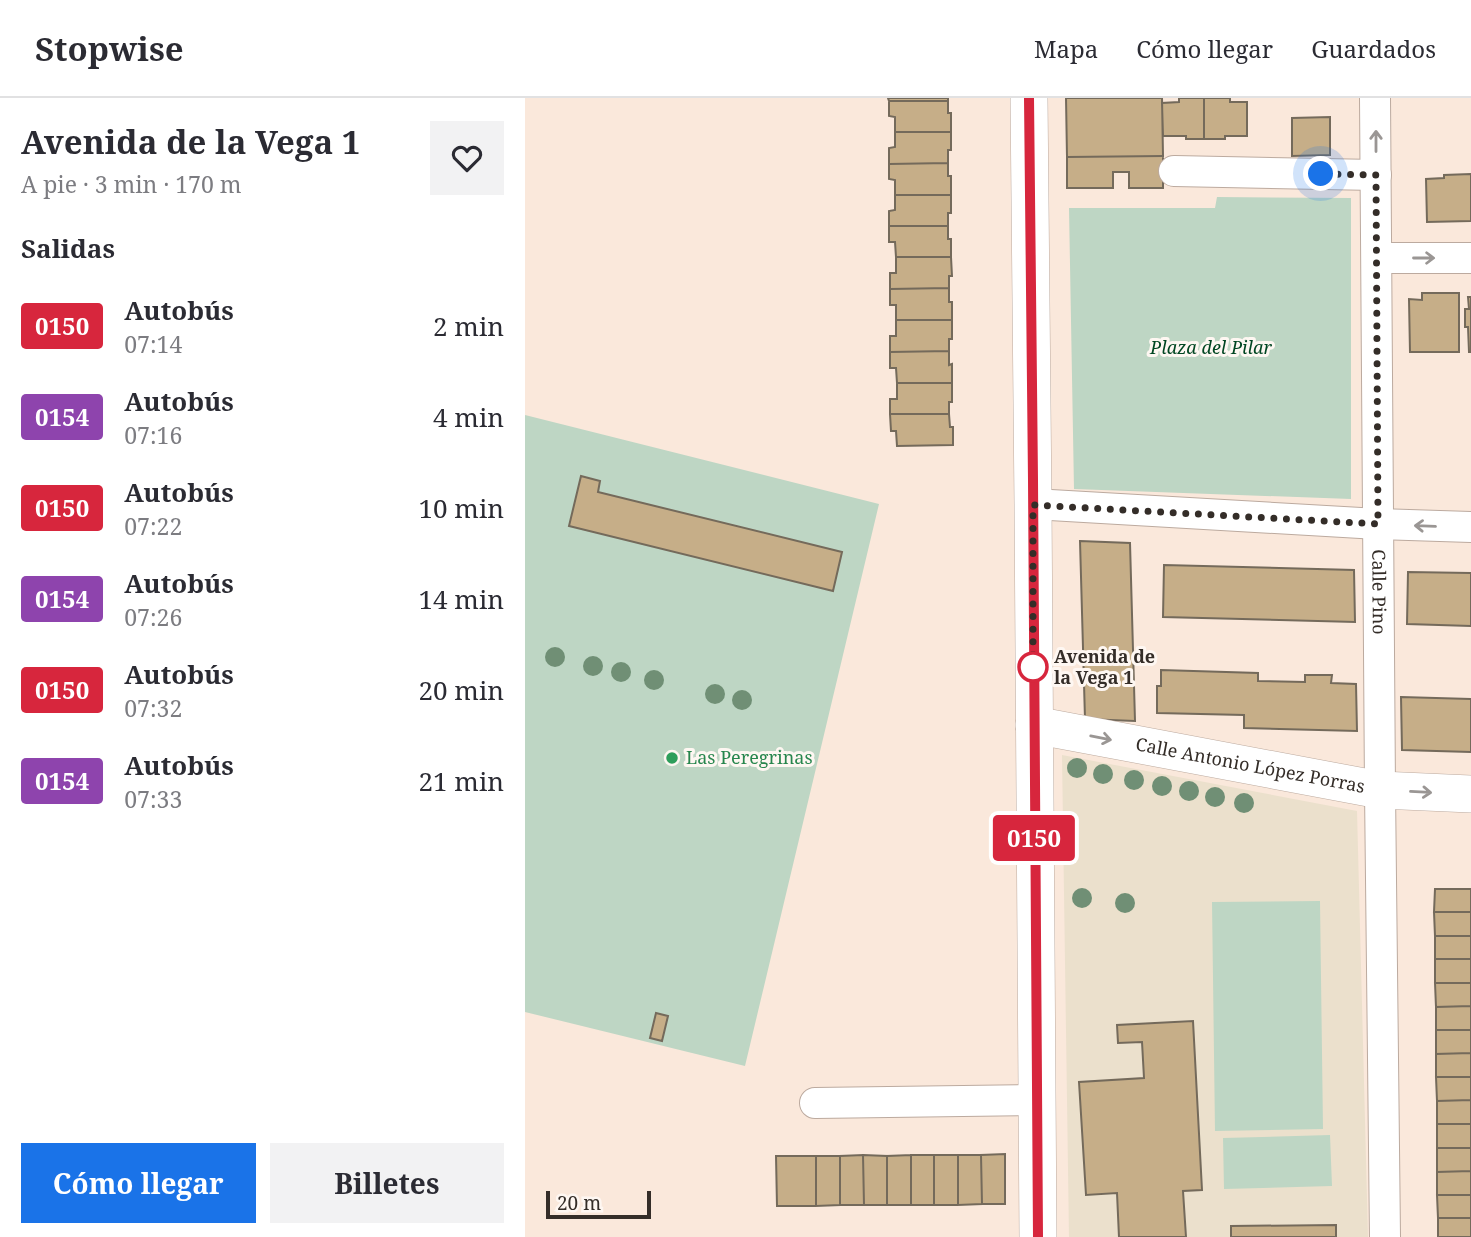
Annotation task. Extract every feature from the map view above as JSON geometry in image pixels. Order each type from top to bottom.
[{"type":"street","points":[[1028,98],[1038,1237]]},
{"type":"street","name":"Calle Pino","points":[[1375,98],[1385,1237]]},
{"type":"street","points":[[1174,171],[1376,175]]},
{"type":"street","points":[[1377,258],[1471,258]]},
{"type":"street","points":[[1033,505],[1471,527]]},
{"type":"street","name":"Calle Antonio López Porras","points":[[1034,725],[1380,790],[1471,794]]},
{"type":"street","points":[[815,1103],[1037,1100]]},
{"type":"shaded area","points":[[1062,755],[1357,811],[1368,1237],[1069,1237]]},
{"type":"green space","name":"Plaza del Pilar","points":[[1217,197],[1351,198],[1351,499],[1074,489],[1069,208],[1215,208]]},
{"type":"green space","name":"Las Peregrinas","points":[[525,415],[879,504],[745,1066],[525,1012]]},
{"type":"green space","points":[[1320,901],[1323,1129],[1215,1131],[1212,902]]},
{"type":"green space","points":[[1330,1135],[1332,1186],[1224,1189],[1223,1138]]},
{"type":"building","points":[[888,98],[948,98],[948,101],[889,101]]},
{"type":"building","points":[[1066,98],[1162,98],[1163,156],[1067,157]]},
{"type":"building","points":[[1179,98],[1204,98],[1204,139],[1163,136],[1162,103],[1179,102]]},
{"type":"building","points":[[1204,98],[1230,98],[1230,102],[1247,102],[1247,136],[1204,139]]},
{"type":"building","points":[[889,101],[948,101],[951,132],[895,132],[895,117],[889,116]]},
{"type":"building","points":[[1330,117],[1330,155],[1292,156],[1292,118]]},
{"type":"building","points":[[895,132],[951,132],[948,163],[889,164],[889,148],[895,147]]},
{"type":"building","points":[[1163,156],[1163,188],[1129,188],[1129,172],[1113,172],[1113,188],[1067,188],[1067,157]]},
{"type":"building","points":[[948,163],[951,195],[895,195],[895,180],[889,179],[889,164]]},
{"type":"building","points":[[1471,174],[1471,221],[1427,222],[1426,179]]},
{"type":"building","points":[[895,195],[951,195],[948,226],[889,226],[889,211],[895,210]]},
{"type":"building","points":[[889,226],[948,226],[951,257],[896,257],[895,242],[889,242]]},
{"type":"building","points":[[896,257],[951,257],[952,276],[949,276],[949,288],[890,289],[890,273],[896,273]]},
{"type":"building","points":[[949,288],[952,320],[896,320],[896,305],[890,305],[890,289]]},
{"type":"building","points":[[1422,293],[1459,293],[1459,352],[1410,352],[1409,299],[1422,300]]},
{"type":"building","points":[[1468,297],[1471,297],[1471,352],[1468,327],[1465,327],[1465,309],[1469,309]]},
{"type":"building","points":[[896,320],[952,320],[949,351],[890,352],[890,336],[896,336]]},
{"type":"building","points":[[949,351],[952,383],[897,383],[896,368],[890,368],[890,352]]},
{"type":"building","points":[[897,383],[952,383],[949,414],[890,414],[890,399],[897,399]]},
{"type":"building","points":[[890,414],[949,414],[950,427],[953,427],[953,445],[897,446],[896,431],[891,431]]},
{"type":"building","points":[[581,476],[600,481],[598,492],[842,552],[833,591],[569,526]]},
{"type":"building","points":[[1080,541],[1130,543],[1135,721],[1085,719]]},
{"type":"building","points":[[1164,565],[1354,570],[1355,622],[1163,617]]},
{"type":"building","points":[[1408,572],[1471,573],[1471,626],[1407,624]]},
{"type":"building","points":[[1161,670],[1258,673],[1258,681],[1305,682],[1305,675],[1332,675],[1331,683],[1356,684],[1357,731],[1244,728],[1244,715],[1157,713],[1157,686],[1161,686]]},
{"type":"building","points":[[1401,697],[1471,699],[1471,752],[1402,750]]},
{"type":"building","points":[[1435,889],[1471,889],[1471,912],[1434,912]]},
{"type":"building","points":[[1434,912],[1471,912],[1471,936],[1435,936]]},
{"type":"building","points":[[1435,936],[1471,936],[1471,959],[1435,959]]},
{"type":"building","points":[[1435,959],[1471,959],[1471,983],[1435,983]]},
{"type":"building","points":[[1435,983],[1471,983],[1471,1006],[1436,1007]]},
{"type":"building","points":[[1471,1006],[1471,1030],[1436,1030],[1436,1007]]},
{"type":"building","points":[[656,1013],[668,1016],[662,1041],[650,1038]]},
{"type":"building","points":[[1193,1021],[1202,1190],[1183,1191],[1186,1237],[1119,1237],[1117,1193],[1086,1195],[1079,1082],[1144,1078],[1142,1042],[1118,1043],[1117,1025]]},
{"type":"building","points":[[1436,1030],[1471,1030],[1471,1053],[1436,1054]]},
{"type":"building","points":[[1471,1053],[1471,1077],[1436,1077],[1436,1054]]},
{"type":"building","points":[[1436,1077],[1471,1077],[1471,1100],[1437,1101]]},
{"type":"building","points":[[1471,1100],[1471,1124],[1437,1124],[1437,1101]]},
{"type":"building","points":[[1437,1124],[1471,1124],[1471,1148],[1437,1148]]},
{"type":"building","points":[[1437,1148],[1471,1148],[1471,1171],[1437,1172]]},
{"type":"building","points":[[1005,1154],[1005,1204],[982,1204],[981,1155]]},
{"type":"building","points":[[863,1155],[887,1156],[887,1205],[864,1205]]},
{"type":"building","points":[[863,1155],[864,1205],[840,1205],[840,1156]]},
{"type":"building","points":[[911,1155],[934,1155],[934,1205],[911,1205]]},
{"type":"building","points":[[911,1155],[911,1205],[887,1205],[887,1156]]},
{"type":"building","points":[[934,1155],[958,1155],[958,1205],[934,1205]]},
{"type":"building","points":[[958,1155],[981,1155],[982,1204],[958,1205]]},
{"type":"building","points":[[776,1156],[816,1156],[816,1206],[777,1206]]},
{"type":"building","points":[[816,1156],[840,1156],[840,1205],[816,1206]]},
{"type":"building","points":[[1471,1171],[1471,1195],[1437,1195],[1437,1172]]},
{"type":"building","points":[[1437,1195],[1471,1195],[1471,1218],[1438,1218]]},
{"type":"building","points":[[1438,1218],[1471,1218],[1471,1237],[1438,1237]]},
{"type":"building","points":[[1336,1225],[1336,1237],[1231,1237],[1231,1226]]},
{"type":"bus line","name":"0150","points":[[1029,98],[1038,1237]]},
{"type":"place","name":"Avenida de la Vega 1","points":[[1033,667]]},
{"type":"place","name":"Las Peregrinas","points":[[672,758]]},
{"type":"route","points":[[1033,667],[1033,505],[1378,524],[1376,175],[1321,174]]}]
